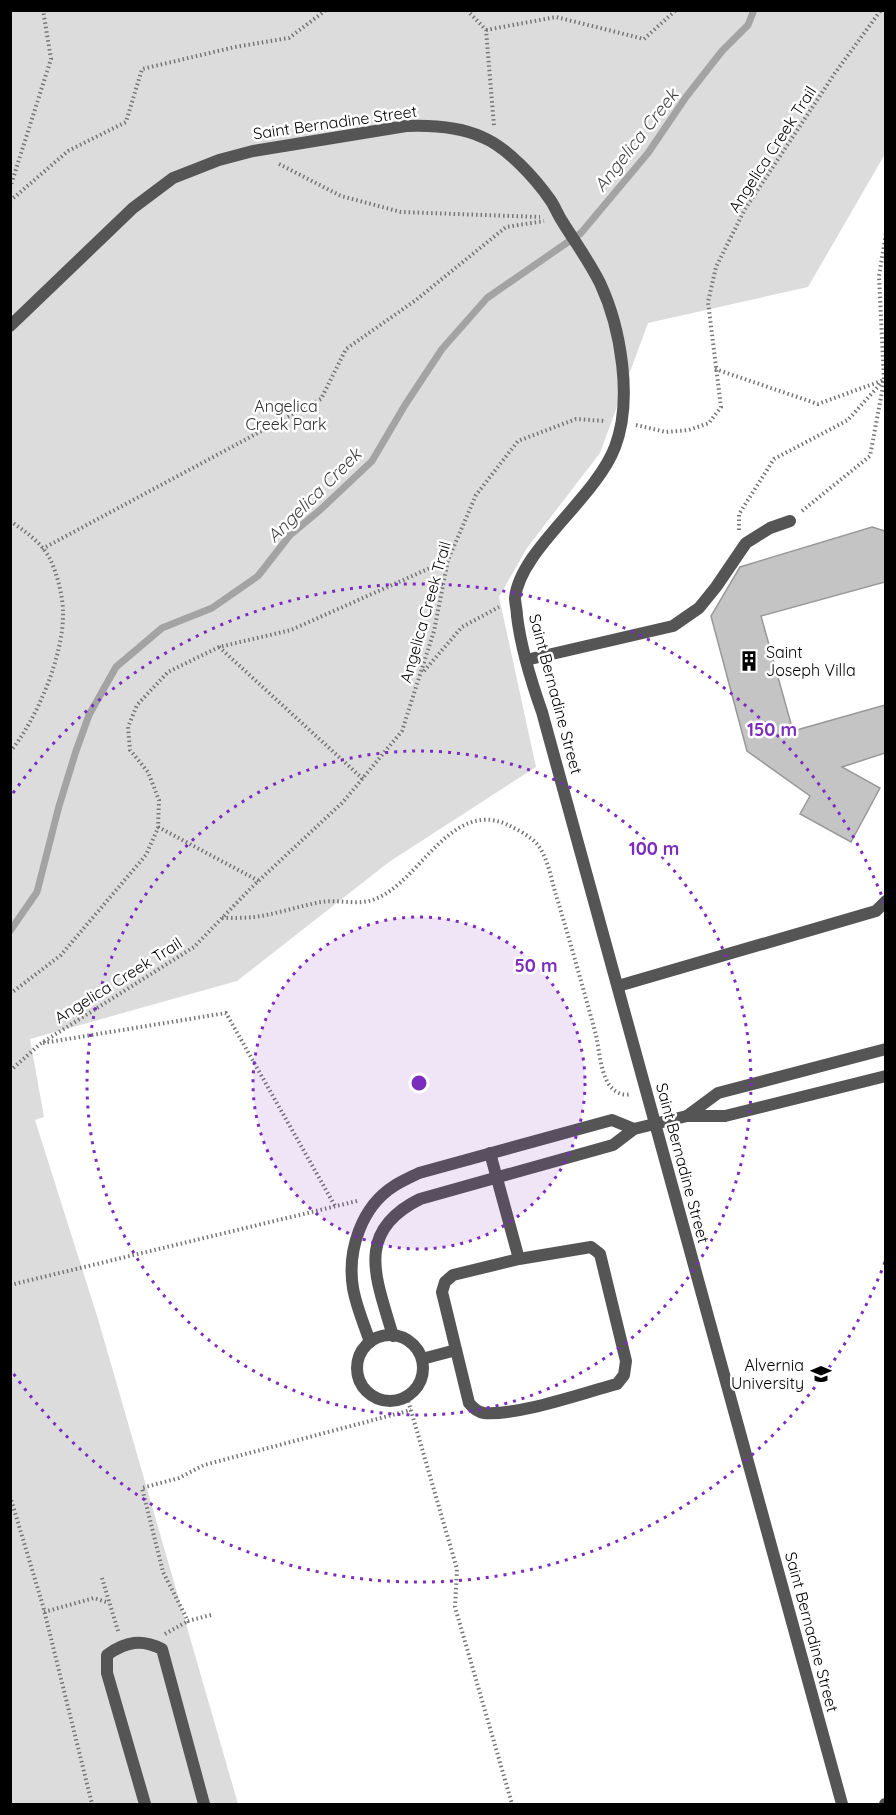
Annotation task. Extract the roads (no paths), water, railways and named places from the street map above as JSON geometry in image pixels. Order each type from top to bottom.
[{"type":"street","name":"Saint Bernadine Street","points":[[10,326],[133,208],[173,178],[219,160],[253,151],[406,126],[458,129],[496,144],[512,156],[551,201],[559,218],[585,256],[607,301],[618,341],[622,383],[620,422],[615,447],[600,476],[523,573],[515,598],[519,627],[526,660],[618,986],[842,1804]]},
{"type":"street","points":[[526,660],[673,626],[699,608],[746,543],[770,528],[790,521]]},
{"type":"street","points":[[618,986],[876,911],[885,901]]},
{"type":"street","points":[[687,1116],[718,1093],[885,1049]]},
{"type":"street","points":[[393,1336],[374,1261],[381,1232],[405,1207],[420,1199],[613,1145],[634,1129],[687,1116],[724,1116],[885,1076]]},
{"type":"street","points":[[370,1342],[353,1290],[351,1267],[355,1240],[362,1223],[371,1210],[394,1186],[419,1173],[612,1120],[634,1129]]},
{"type":"street","points":[[490,1153],[519,1258]]},
{"type":"street","points":[[371,1210],[387,1224]]},
{"type":"street","points":[[591,1247],[600,1254],[626,1361],[624,1375],[617,1384],[518,1410],[483,1413],[475,1410],[469,1403],[442,1292],[444,1282],[453,1275],[519,1258],[591,1247]]},
{"type":"street","points":[[393,1336],[409,1341],[417,1348],[422,1359],[423,1370],[416,1390],[397,1401],[386,1402],[375,1399],[361,1385],[357,1376],[358,1357],[370,1342],[378,1337],[393,1336]]},
{"type":"street","points":[[422,1359],[456,1350]]},
{"type":"street","points":[[145,1804],[107,1673],[107,1655],[123,1646],[149,1642],[162,1649],[204,1804]]},
{"type":"waterway","name":"Angelica Creek","points":[[10,931],[37,892],[76,751],[89,715],[116,667],[162,628],[212,608],[258,576],[290,535],[372,461],[442,349],[487,298],[581,233],[648,153],[686,97],[722,51],[748,25],[754,10]]},
{"type":"place","name":"Saint Joseph Villa","points":[[749,661]]},
{"type":"place","name":"Alvernia University","points":[[821,1374]]},
{"type":"park label","name":"Angelica Creek Park","points":[[286,415]]}]
